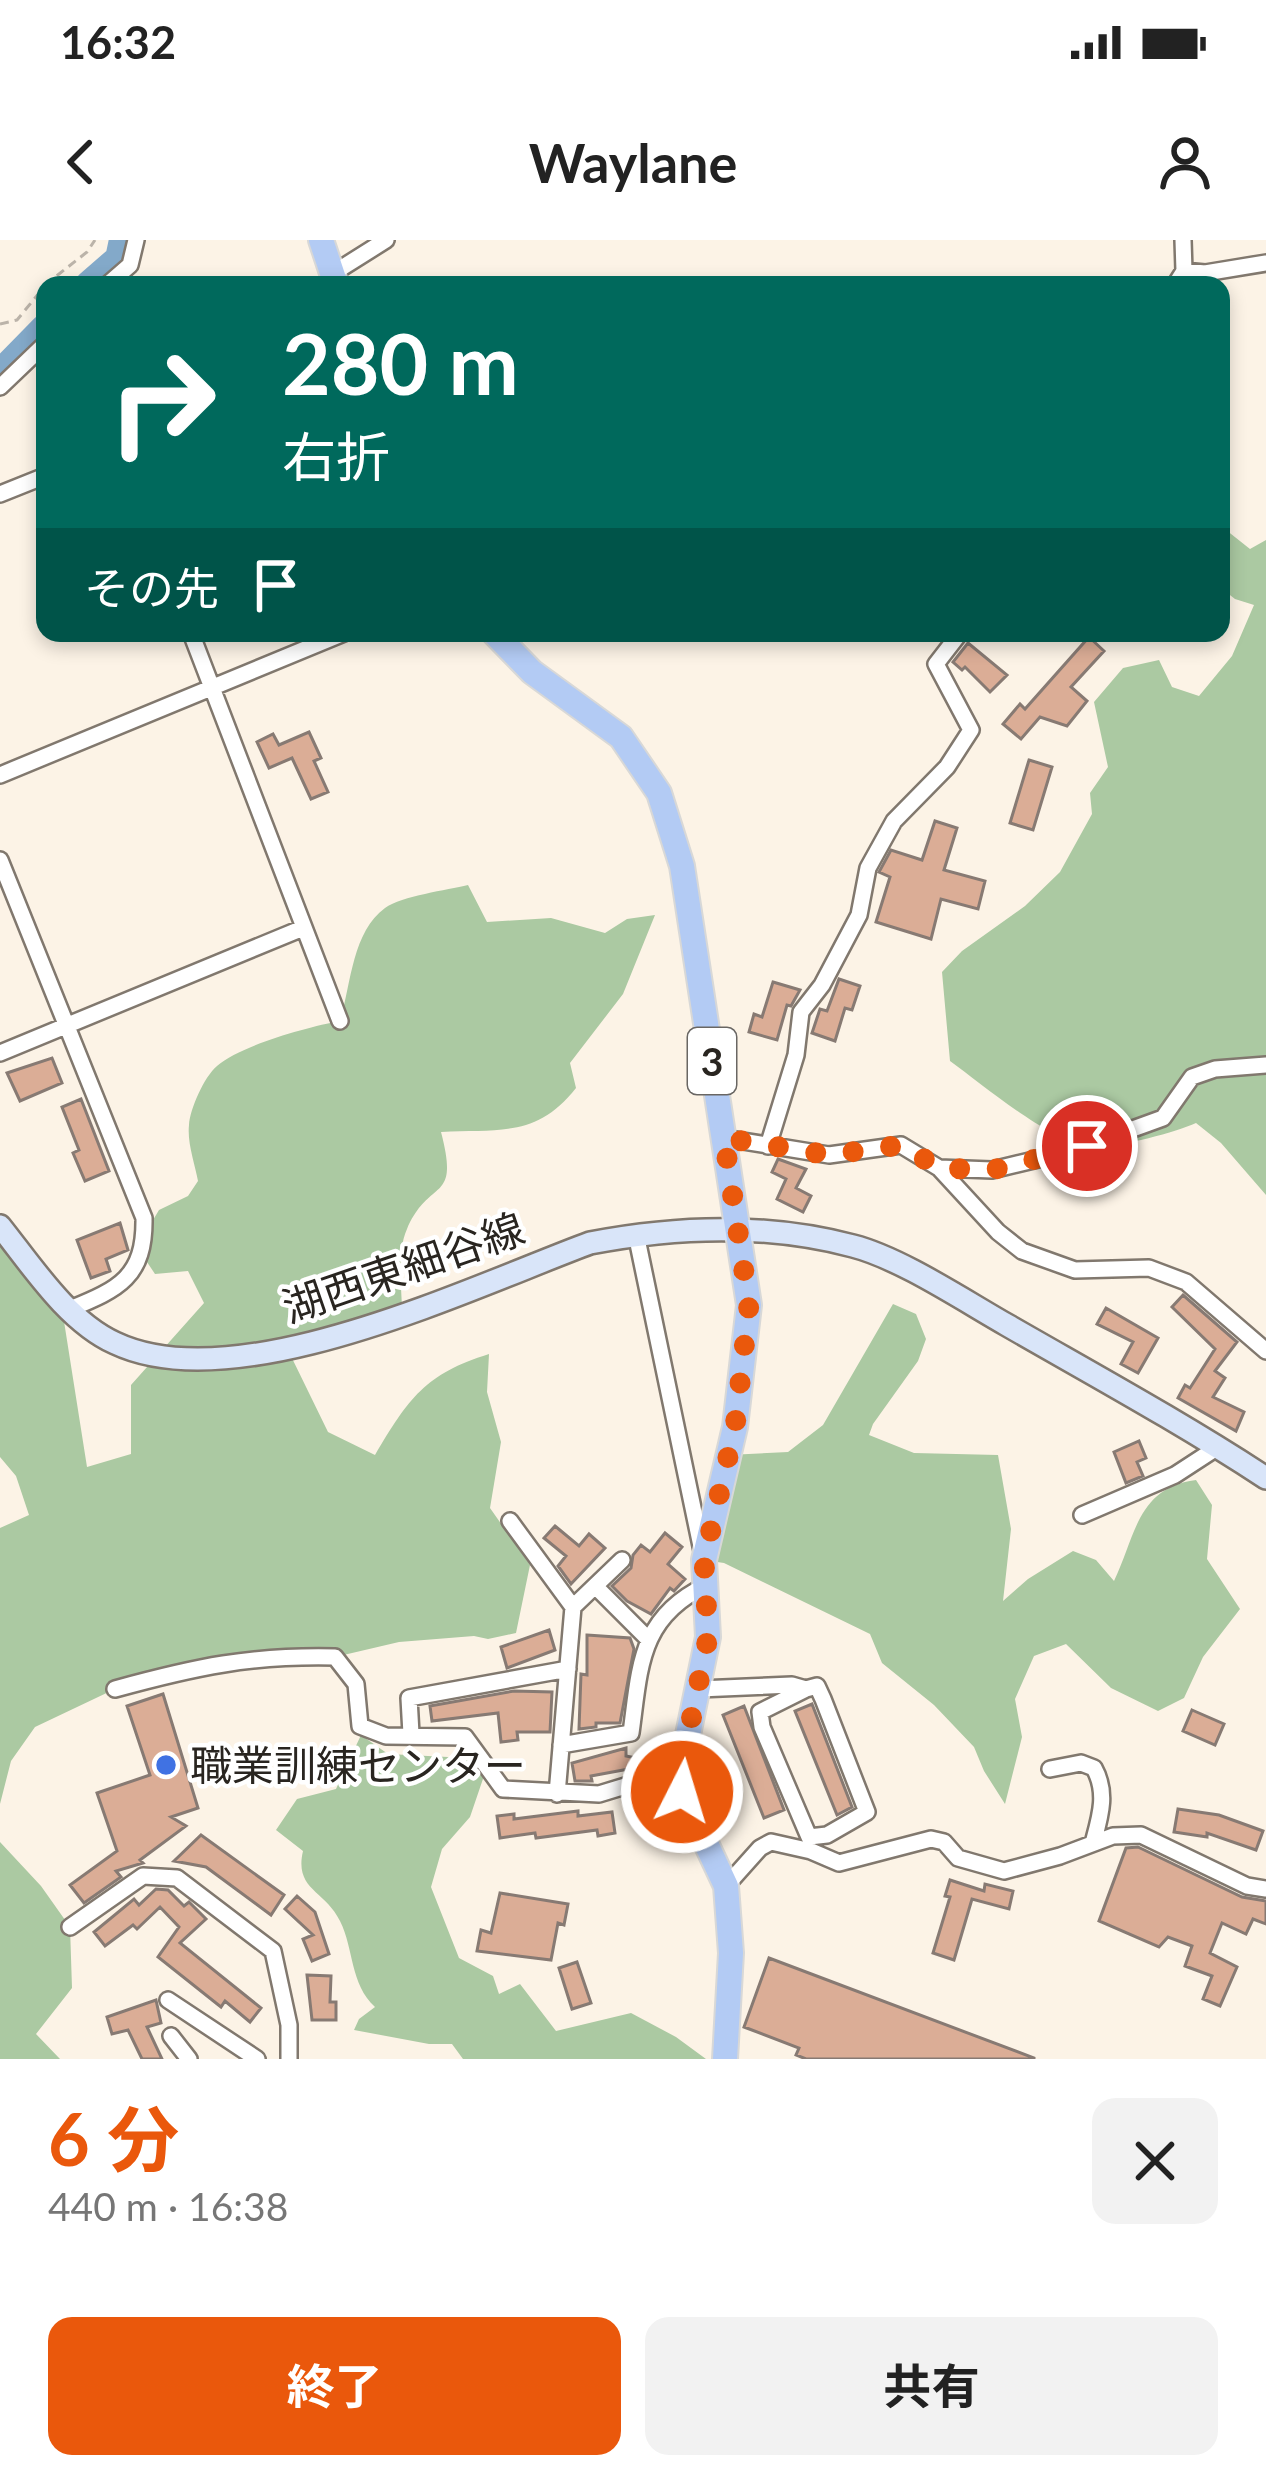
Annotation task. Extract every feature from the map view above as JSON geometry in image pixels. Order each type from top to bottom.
[{"type":"main road","points":[[320,240],[333,276]]},
{"type":"main road","name":"3","points":[[503,642],[532,673],[621,737],[659,793],[682,866],[749,1305],[743,1374],[705,1572],[708,1637],[681,1769],[682,1792],[726,1886],[731,1953],[725,2059]]},
{"type":"main road","name":"湖西東細谷線","points":[[0,1226],[70,1309],[112,1342],[148,1354],[214,1359],[326,1342],[590,1243],[636,1234],[737,1228],[793,1233],[858,1247],[943,1288],[1266,1478]]},
{"type":"street","points":[[117,276],[130,265],[136,240]]},
{"type":"street","points":[[339,276],[386,240]]},
{"type":"street","points":[[1180,276],[1183,240]]},
{"type":"street","points":[[1192,276],[1266,263]]},
{"type":"street","points":[[0,387],[36,353]]},
{"type":"street","points":[[0,494],[36,480]]},
{"type":"street","points":[[195,642],[340,1022]]},
{"type":"street","points":[[0,775],[323,642]]},
{"type":"street","points":[[768,1146],[796,1054],[801,1012],[851,933],[868,868],[894,821],[947,767],[971,730],[936,664],[953,642]]},
{"type":"street","points":[[0,860],[144,1218],[144,1246],[118,1289],[70,1309]]},
{"type":"street","points":[[0,1053],[303,928]]},
{"type":"street","points":[[939,1168],[992,1170],[1087,1146],[1163,1118],[1192,1077],[1214,1069],[1266,1065]]},
{"type":"street","points":[[724,1138],[829,1155],[901,1145],[939,1168],[1022,1251],[1075,1270],[1149,1268],[1186,1282],[1266,1351]]},
{"type":"street","points":[[561,1745],[631,1733],[647,1638],[705,1572],[636,1234]]},
{"type":"street","points":[[1082,1515],[1174,1475],[1218,1447]]},
{"type":"street","points":[[510,1521],[573,1607],[557,1794]]},
{"type":"street","points":[[573,1607],[622,1560]]},
{"type":"street","points":[[595,1586],[647,1638]]},
{"type":"street","points":[[115,1689],[259,1656],[335,1657],[356,1684],[360,1726],[386,1736],[465,1737],[502,1789],[599,1794],[681,1769]]},
{"type":"street","points":[[411,1734],[409,1698],[568,1669]]},
{"type":"street","points":[[699,1689],[817,1686],[868,1812],[827,1835],[809,1837],[762,1727],[760,1712],[806,1689]]},
{"type":"street","points":[[1050,1769],[1081,1763],[1094,1768],[1100,1778],[1102,1810],[1094,1843]]},
{"type":"street","points":[[726,1886],[770,1842],[839,1863],[931,1839],[944,1842],[958,1858],[1004,1871],[1113,1836],[1141,1835],[1227,1877],[1266,1889]]},
{"type":"street","points":[[70,1927],[143,1876],[177,1879],[273,1951],[289,2025],[289,2059]]},
{"type":"street","points":[[168,2000],[257,2059]]},
{"type":"street","points":[[171,2036],[189,2059]]},
{"type":"path","points":[[56,276],[95,240]]},
{"type":"path","points":[[0,324],[17,320],[36,298]]},
{"type":"green space","points":[[1230,533],[1250,549],[1266,540],[1266,1195],[1221,1143],[1196,1123],[1142,1140],[1086,1146],[1016,1110],[950,1061],[942,972],[1060,872],[1092,814],[1090,793],[1108,767],[1094,702],[1123,668],[1159,660],[1172,687],[1199,696],[1232,656],[1254,605],[1230,595]]},
{"type":"green space","points":[[468,885],[487,922],[551,918],[605,933],[627,919],[655,915],[623,994],[570,1063],[576,1088],[561,1104],[546,1116],[515,1128],[441,1132],[445,1181],[407,1229],[401,1259],[402,1313],[288,1350],[328,1432],[375,1455],[421,1391],[449,1370],[489,1354],[487,1392],[501,1442],[490,1508],[530,1565],[516,1633],[488,1639],[399,1642],[335,1657],[293,1656],[115,1689],[35,1727],[11,1761],[0,1804],[0,1528],[29,1515],[16,1476],[0,1457],[0,1226],[60,1296],[87,1467],[131,1454],[131,1385],[204,1303],[188,1271],[155,1274],[137,1247],[159,1210],[188,1196],[198,1181],[189,1125],[203,1085],[217,1066],[242,1051],[340,1021],[359,945],[385,908]]},
{"type":"green space","points":[[893,1304],[916,1314],[926,1339],[918,1361],[869,1435],[914,1453],[998,1455],[1011,1529],[1003,1601],[1073,1551],[1096,1560],[1114,1581],[1150,1503],[1176,1485],[1196,1480],[1212,1505],[1207,1559],[1240,1609],[1203,1657],[1184,1698],[1158,1711],[1111,1688],[1066,1644],[1034,1656],[1015,1699],[1022,1737],[1005,1804],[974,1747],[934,1705],[882,1663],[870,1634],[724,1563],[704,1560],[728,1455],[788,1452],[823,1425]]},
{"type":"green space","points":[[361,1735],[388,1754],[468,1758],[485,1773],[470,1817],[442,1849],[431,1887],[459,1958],[493,1976],[499,1994],[520,1984],[556,2031],[631,2013],[706,2059],[463,2059],[452,2044],[354,2030],[359,2019],[375,2007],[361,1988],[340,1921],[303,1874],[303,1851],[276,1830],[297,1799],[336,1789]]},
{"type":"green space","points":[[0,1842],[41,1886],[70,1927],[72,1988],[36,2034],[60,2059],[0,2059]]},
{"type":"building","points":[[1085,642],[1094,642],[1104,651],[1071,687],[1087,701],[1067,726],[1040,717],[1021,739],[1003,724],[1020,704],[1025,709]]},
{"type":"building","points":[[968,643],[1007,675],[990,692],[965,667],[962,670],[953,662]]},
{"type":"building","points":[[309,732],[321,758],[314,761],[328,792],[311,799],[292,758],[269,768],[257,742],[273,734],[279,745]]},
{"type":"building","points":[[1029,760],[1052,767],[1033,830],[1010,823]]},
{"type":"building","points":[[935,821],[957,828],[944,870],[985,881],[978,909],[941,899],[931,939],[876,922],[890,877],[879,872],[891,850],[922,860]]},
{"type":"building","points":[[839,979],[860,986],[852,1010],[845,1008],[835,1041],[812,1033]]},
{"type":"building","points":[[773,982],[800,990],[791,1006],[787,1005],[777,1040],[749,1032],[754,1014],[762,1017]]},
{"type":"building","points":[[52,1058],[62,1083],[20,1101],[7,1073]]},
{"type":"building","points":[[81,1099],[109,1171],[85,1181],[62,1107]]},
{"type":"building","points":[[778,1159],[806,1169],[796,1188],[811,1196],[803,1212],[777,1199],[786,1179],[772,1172]]},
{"type":"building","points":[[120,1223],[128,1250],[106,1259],[110,1271],[91,1278],[77,1240]]},
{"type":"building","points":[[1183,1295],[1237,1342],[1215,1371],[1225,1378],[1213,1397],[1244,1412],[1236,1431],[1178,1398],[1215,1349],[1172,1307]]},
{"type":"building","points":[[1106,1308],[1158,1338],[1138,1373],[1121,1364],[1133,1342],[1097,1324]]},
{"type":"building","points":[[1139,1441],[1146,1458],[1137,1462],[1143,1476],[1126,1483],[1114,1452]]},
{"type":"building","points":[[555,1526],[579,1546],[589,1534],[605,1548],[571,1584],[558,1566],[566,1556],[544,1538]]},
{"type":"building","points":[[665,1533],[682,1547],[668,1564],[685,1579],[674,1591],[670,1588],[651,1614],[612,1586],[631,1568],[641,1545],[650,1552]]},
{"type":"building","points":[[549,1630],[555,1650],[507,1668],[501,1647]]},
{"type":"building","points":[[587,1635],[630,1638],[634,1649],[620,1723],[579,1729],[581,1674],[587,1675]]},
{"type":"building","points":[[514,1691],[552,1692],[550,1732],[517,1732],[518,1740],[501,1742],[498,1713],[432,1721],[430,1706]]},
{"type":"building","name":"職業訓練センター","points":[[163,1694],[198,1808],[171,1817],[186,1826],[140,1860],[143,1863],[116,1871],[121,1877],[84,1903],[70,1885],[117,1851],[97,1793],[150,1775],[127,1706]]},
{"type":"building","points":[[812,1704],[852,1807],[837,1815],[795,1711]]},
{"type":"building","points":[[744,1706],[784,1810],[764,1818],[723,1715]]},
{"type":"building","points":[[1192,1710],[1224,1724],[1215,1745],[1183,1731]]},
{"type":"building","points":[[626,1748],[626,1756],[661,1763],[575,1781],[572,1763]]},
{"type":"building","points":[[1178,1809],[1219,1815],[1263,1831],[1256,1850],[1207,1833],[1207,1837],[1174,1832]]},
{"type":"building","points":[[578,1811],[578,1816],[612,1812],[615,1833],[598,1836],[597,1830],[500,1838],[497,1816],[514,1814],[514,1819]]},
{"type":"building","points":[[201,1835],[284,1895],[271,1915],[206,1867],[174,1861]]},
{"type":"building","points":[[1138,1847],[1242,1897],[1266,1901],[1266,1924],[1253,1919],[1246,1934],[1222,1923],[1210,1953],[1237,1967],[1220,2006],[1203,1999],[1212,1976],[1185,1966],[1192,1946],[1168,1937],[1159,1947],[1099,1921],[1126,1848]]},
{"type":"building","points":[[950,1880],[984,1891],[985,1884],[1013,1891],[1009,1909],[972,1899],[954,1960],[933,1953],[950,1897],[945,1896]]},
{"type":"building","points":[[156,1889],[168,1890],[184,1906],[189,1902],[206,1919],[180,1943],[261,2008],[250,2022],[225,2001],[221,2007],[158,1957],[179,1927],[160,1907],[137,1929],[133,1925],[105,1946],[94,1932],[134,1899],[139,1905]]},
{"type":"building","points":[[500,1893],[568,1904],[564,1925],[558,1923],[551,1960],[477,1951],[481,1930],[491,1933]]},
{"type":"building","points":[[297,1896],[315,1912],[329,1954],[312,1961],[303,1939],[313,1935],[285,1909]]},
{"type":"building","points":[[769,1958],[1034,2059],[806,2059],[796,2055],[799,2048],[744,2027]]},
{"type":"building","points":[[577,1962],[591,2003],[572,2009],[559,1968]]},
{"type":"building","points":[[307,1975],[331,1976],[330,2002],[336,2002],[336,2020],[312,2020]]},
{"type":"building","points":[[156,2000],[161,2023],[147,2027],[162,2059],[142,2059],[128,2030],[112,2034],[107,2017]]},
{"type":"waterway","points":[[100,276],[120,259],[124,240]]},
{"type":"waterway","points":[[0,375],[36,338]]},
{"type":"place","name":"職業訓練センター","points":[[166,1765]]},
{"type":"route","points":[[682,1792],[681,1769],[708,1637],[704,1560],[735,1427],[749,1305],[724,1138],[829,1155],[901,1145],[939,1168],[992,1170],[1087,1146]]}]
